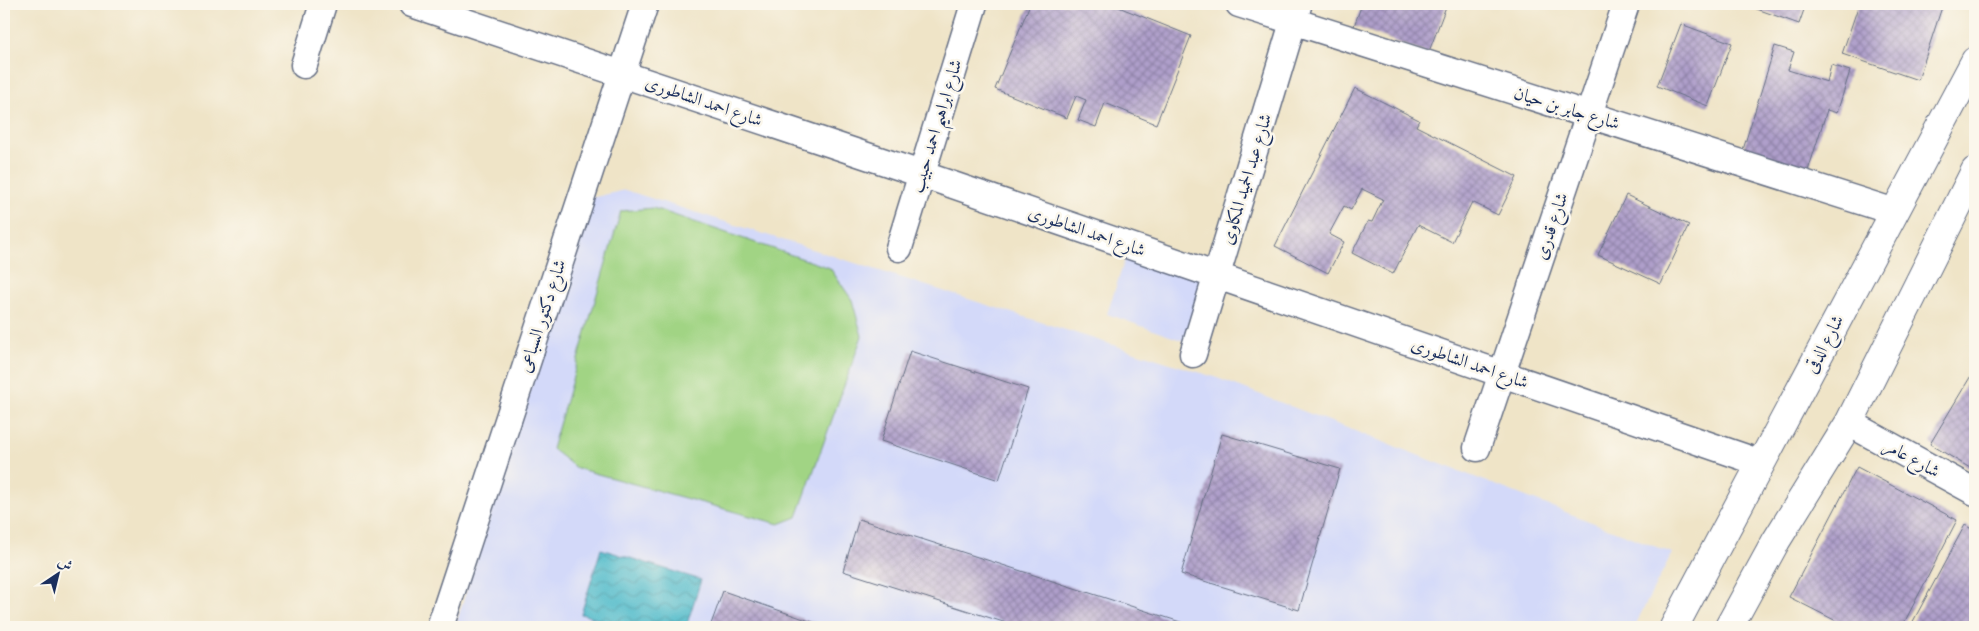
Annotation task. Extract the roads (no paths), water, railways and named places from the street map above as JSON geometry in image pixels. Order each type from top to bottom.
[{"type":"main road","name":"شارع الدقى","points":[[1674,627],[1975,61]]},
{"type":"main road","points":[[1729,627],[1776,541],[1849,423],[1975,171]]},
{"type":"street","points":[[304,65],[323,4]]},
{"type":"street","name":"شارع احمد الشاطورى","points":[[412,4],[921,174],[1761,463]]},
{"type":"street","name":"شارع دكتور السباعى","points":[[440,627],[645,4]]},
{"type":"street","name":"شارع ابراهيم احمد حبيب","points":[[899,248],[974,4]]},
{"type":"street","name":"شارع جابر بن حيان","points":[[1240,4],[1296,12],[1589,115],[1895,212]]},
{"type":"street","name":"شارع قدرى","points":[[1477,448],[1626,4]]},
{"type":"street","name":"شارع عبد الحميد المكاوى","points":[[1193,354],[1296,12]]},
{"type":"street","name":"شارع عامر","points":[[1849,423],[1975,492]]},
{"type":"water","points":[[601,549],[701,580],[686,627],[623,627],[581,614]]}]
